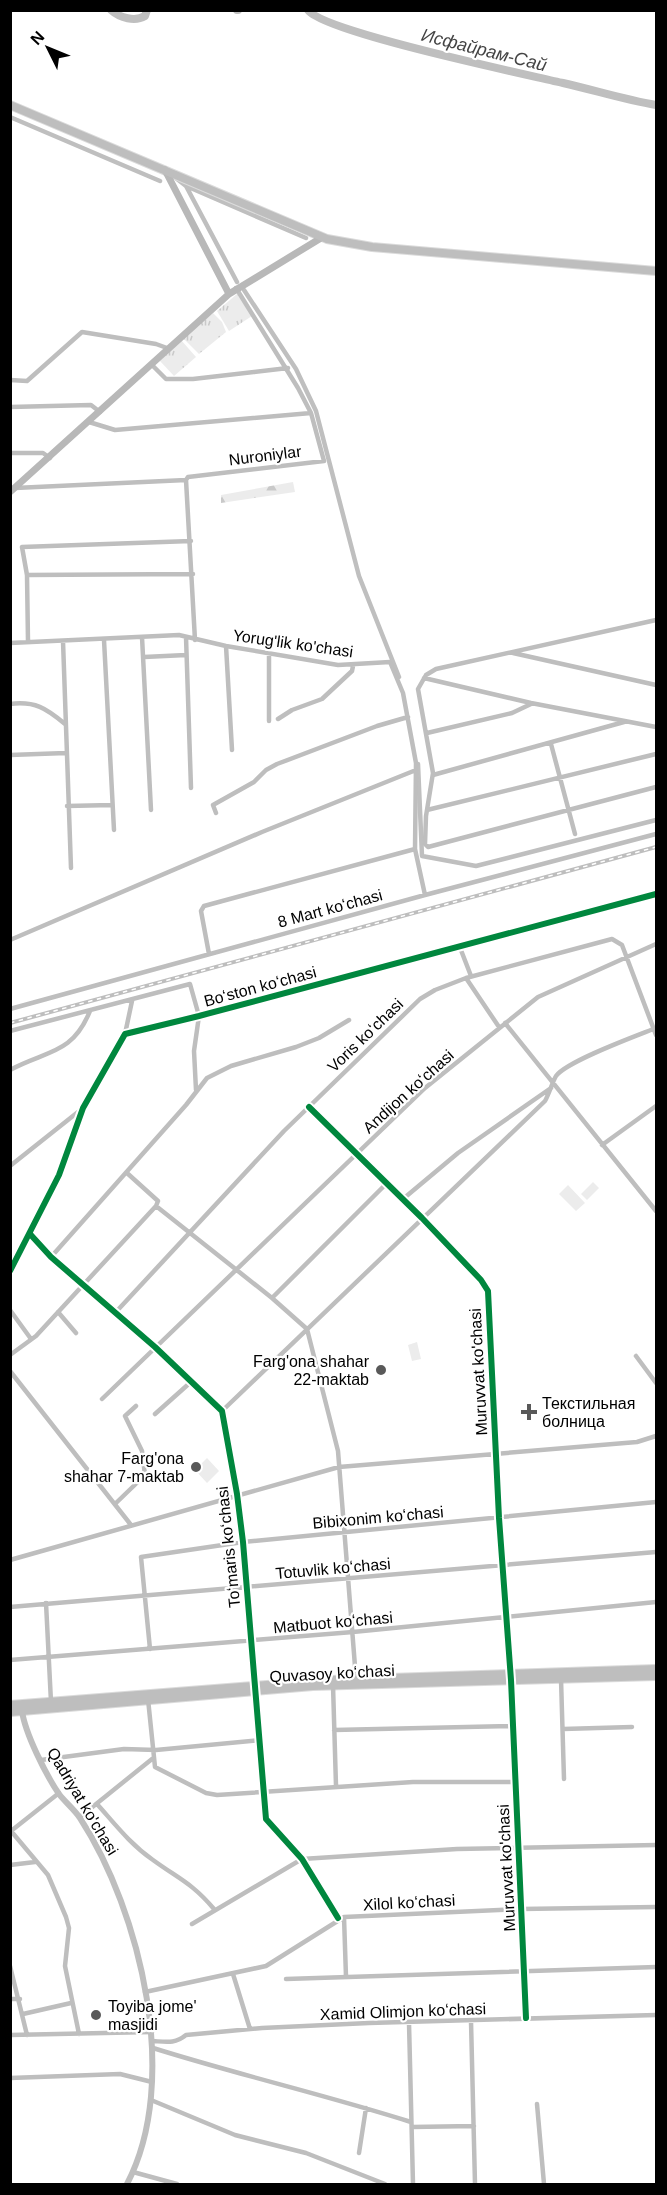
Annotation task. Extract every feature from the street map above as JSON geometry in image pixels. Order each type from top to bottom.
[{"type":"main road","points":[[10,105],[321,238],[372,247],[657,271]]},
{"type":"main road","points":[[165,170],[229,294]]},
{"type":"main road","name":"Nuroniylar","points":[[13,490],[167,348],[236,288],[321,238]]},
{"type":"main road","name":"Quvasoy koʻchasi","points":[[10,1705],[254,1688],[657,1669]]},
{"type":"main road","name":"Quvasoy koʻchasi","points":[[10,1712],[356,1679],[510,1676],[561,1679],[657,1676]]},
{"type":"street","name":"Nuroniylar","points":[[13,490],[186,480],[188,477],[324,461],[311,413],[288,368],[236,288]]},
{"type":"street","points":[[10,380],[27,381],[82,332],[156,344],[167,348]]},
{"type":"street","points":[[151,364],[166,379],[193,379],[288,368]]},
{"type":"street","points":[[10,407],[91,405],[100,411]]},
{"type":"street","points":[[89,422],[115,430],[311,413]]},
{"type":"street","points":[[10,453],[43,453],[50,458]]},
{"type":"street","points":[[186,480],[195,640]]},
{"type":"street","points":[[28,642],[27,575],[22,548],[191,541]]},
{"type":"street","points":[[27,575],[193,574]]},
{"type":"street","points":[[657,620],[513,654],[436,669],[424,678],[418,693],[433,775],[425,838],[428,847],[657,787]]},
{"type":"street","points":[[142,637],[151,810]]},
{"type":"street","points":[[186,637],[191,788]]},
{"type":"street","name":"Yorug'lik ko'chasi","points":[[10,643],[186,637],[269,654],[353,666],[390,662],[401,684],[416,770],[415,849],[425,895]]},
{"type":"street","points":[[104,640],[114,830]]},
{"type":"street","points":[[63,641],[67,806],[71,868]]},
{"type":"street","points":[[226,646],[232,750]]},
{"type":"street","points":[[269,654],[269,721]]},
{"type":"street","points":[[513,654],[657,685]]},
{"type":"street","points":[[144,657],[186,655]]},
{"type":"street","points":[[278,719],[292,710],[322,699],[352,672],[353,666]]},
{"type":"street","points":[[424,678],[531,704],[657,727]]},
{"type":"street","points":[[10,704],[26,702],[43,706],[65,724]]},
{"type":"street","points":[[427,733],[512,713],[531,704]]},
{"type":"street","points":[[216,813],[213,805],[254,782],[272,767],[344,738],[408,717]]},
{"type":"street","points":[[433,775],[625,722]]},
{"type":"street","points":[[551,744],[575,834]]},
{"type":"street","points":[[10,755],[66,753]]},
{"type":"street","points":[[428,810],[657,754]]},
{"type":"street","points":[[10,940],[262,832],[416,770]]},
{"type":"street","points":[[67,806],[112,805]]},
{"type":"street","name":"8 Mart koʻchasi","points":[[10,1009],[657,834]]},
{"type":"street","points":[[209,954],[201,911],[204,906],[415,849]]},
{"type":"street","name":"Boʻston koʻchasi","points":[[125,1034],[657,894]]},
{"type":"street","name":"Voris koʻchasi","points":[[115,1313],[309,1107],[420,999],[435,990],[469,977],[612,939],[622,945],[657,1035]]},
{"type":"street","name":"Andijon koʻchasi","points":[[102,1399],[425,1088],[538,997],[657,944]]},
{"type":"street","points":[[459,945],[469,977],[500,1027]]},
{"type":"street","points":[[10,1031],[190,984],[199,1016],[194,1051],[195,1090]]},
{"type":"street","points":[[10,1271],[59,1175],[83,1108],[125,1034],[132,1001]]},
{"type":"street","points":[[10,1071],[68,1045],[84,1025],[90,1011]]},
{"type":"street","points":[[51,1257],[186,1106],[195,1090],[207,1078],[231,1066],[296,1047],[327,1034],[349,1020]]},
{"type":"street","points":[[505,1023],[553,1086],[657,1211]]},
{"type":"street","points":[[30,1234],[51,1257],[155,1347],[222,1411],[545,1101],[555,1077],[560,1072],[579,1061],[655,1028]]},
{"type":"street","points":[[403,1199],[458,1153],[553,1086]]},
{"type":"street","points":[[602,1145],[657,1106]]},
{"type":"street","name":"Muruvvat ko'chasi","points":[[309,1107],[422,1218],[481,1280],[488,1291],[499,1518],[513,1726],[526,2018]]},
{"type":"street","points":[[10,1166],[83,1108]]},
{"type":"street","points":[[10,1355],[32,1339],[156,1206],[158,1201],[127,1173]]},
{"type":"street","points":[[272,1298],[386,1185]]},
{"type":"street","points":[[156,1206],[237,1269],[306,1329],[332,1422],[339,1467],[356,1679]]},
{"type":"street","points":[[10,1310],[32,1339]]},
{"type":"street","points":[[58,1312],[76,1333]]},
{"type":"street","points":[[636,1356],[657,1383]]},
{"type":"street","points":[[10,1371],[131,1525]]},
{"type":"street","points":[[155,1414],[192,1381]]},
{"type":"street","points":[[116,1503],[145,1475],[142,1451],[125,1416],[136,1406]]},
{"type":"street","name":"Toʻmaris koʻchasi","points":[[222,1411],[243,1542],[254,1688],[266,1792],[266,1819],[302,1859],[341,1918]]},
{"type":"street","points":[[10,1560],[339,1467],[637,1442],[657,1436]]},
{"type":"street","name":"Bibixonim koʻchasi","points":[[145,1595],[141,1557],[243,1542],[657,1502]]},
{"type":"street","name":"Totuvlik koʻchasi","points":[[10,1607],[657,1552]]},
{"type":"street","points":[[145,1595],[150,1649]]},
{"type":"street","name":"Matbuot koʻchasi","points":[[10,1660],[353,1632],[657,1602]]},
{"type":"street","points":[[46,1603],[51,1702]]},
{"type":"street","points":[[561,1679],[564,1779]]},
{"type":"street","points":[[331,1686],[336,1786]]},
{"type":"street","points":[[150,1699],[152,1759],[155,1767],[206,1793],[217,1795],[336,1786],[515,1782]]},
{"type":"street","name":"Qadriyat ko'chasi","points":[[22,1711],[41,1760],[59,1793],[80,1817],[114,1882],[145,1992],[153,2044],[151,2100],[147,2135],[127,2184]]},
{"type":"street","points":[[334,1730],[513,1726]]},
{"type":"street","points":[[563,1729],[633,1727]]},
{"type":"street","points":[[41,1760],[79,1754],[261,1740]]},
{"type":"street","points":[[80,1817],[152,1759]]},
{"type":"street","points":[[59,1793],[10,1831],[44,1871],[55,1889],[68,1923],[65,1966],[79,2034]]},
{"type":"street","points":[[97,1804],[121,1834],[153,1861],[195,1888],[214,1909]]},
{"type":"street","points":[[192,1924],[302,1859],[519,1848],[657,1845]]},
{"type":"street","points":[[10,1864],[34,1862]]},
{"type":"street","name":"Xilol koʻchasi","points":[[341,1918],[521,1909],[657,1907]]},
{"type":"street","points":[[145,1992],[266,1966],[341,1918],[346,1977]]},
{"type":"street","points":[[10,1966],[20,1999],[27,2035]]},
{"type":"street","points":[[286,1979],[657,1968]]},
{"type":"street","points":[[233,1974],[250,2029]]},
{"type":"street","points":[[10,1999],[20,1999]]},
{"type":"street","points":[[23,2014],[71,2003]]},
{"type":"street","name":"Xamid Olimjon koʻchasi","points":[[153,2044],[178,2042],[186,2036],[250,2029],[657,2015]]},
{"type":"street","points":[[471,2021],[475,2184]]},
{"type":"street","points":[[409,2023],[413,2184]]},
{"type":"street","points":[[10,2035],[152,2032]]},
{"type":"street","points":[[153,2044],[244,2076],[317,2093],[411,2124],[474,2126]]},
{"type":"street","points":[[10,2078],[120,2074],[152,2082]]},
{"type":"street","points":[[151,2100],[235,2135],[306,2153],[385,2184]]},
{"type":"street","points":[[537,2104],[544,2184]]},
{"type":"street","points":[[359,2153],[366,2108]]},
{"type":"street","points":[[133,2172],[177,2184]]},
{"type":"green space","points":[[237,294],[252,316],[229,331],[217,311]]},
{"type":"green space","points":[[213,313],[222,322],[226,332],[199,354],[183,338]]},
{"type":"green space","points":[[181,340],[196,357],[174,376],[160,361]]},
{"type":"green space","points":[[293,482],[295,492],[221,503],[221,495]]},
{"type":"green space","points":[[593,1182],[599,1188],[587,1200],[581,1194]]},
{"type":"green space","points":[[568,1185],[585,1203],[576,1211],[559,1194]]},
{"type":"green space","points":[[417,1342],[421,1359],[412,1361],[408,1345]]},
{"type":"green space","points":[[207,1458],[219,1471],[207,1483],[195,1470]]},
{"type":"waterway","name":"Исфайрам-Сай","points":[[111,10],[132,19],[145,16],[147,10]]},
{"type":"waterway","name":"Исфайрам-Сай","points":[[308,10],[322,19],[385,40],[656,105]]},
{"type":"waterway","points":[[10,117],[160,181]]},
{"type":"waterway","points":[[177,179],[186,186],[306,238]]},
{"type":"waterway","points":[[186,186],[237,282]]},
{"type":"waterway","points":[[244,290],[296,369],[316,411],[359,576],[399,677]]},
{"type":"waterway","points":[[418,764],[422,856],[476,866],[656,820]]},
{"type":"railway","points":[[10,1023],[656,847]]},
{"type":"cycle path","points":[[10,1271],[59,1175],[83,1108],[125,1034],[656,894]]},
{"type":"cycle path","points":[[309,1107],[422,1218],[481,1280],[488,1291],[499,1518],[511,1680],[526,2018]]},
{"type":"cycle path","points":[[30,1234],[51,1257],[155,1347],[222,1411],[243,1542],[266,1819],[302,1859],[338,1918]]},
{"type":"place","name":"Farg'ona shahar 22-maktab","points":[[381,1370]]},
{"type":"place","name":"Текстильная болница","points":[[529,1412]]},
{"type":"place","name":"Farg'ona shahar 7-maktab","points":[[196,1467]]},
{"type":"place","name":"Toyiba jome' masjidi","points":[[96,2015]]}]
